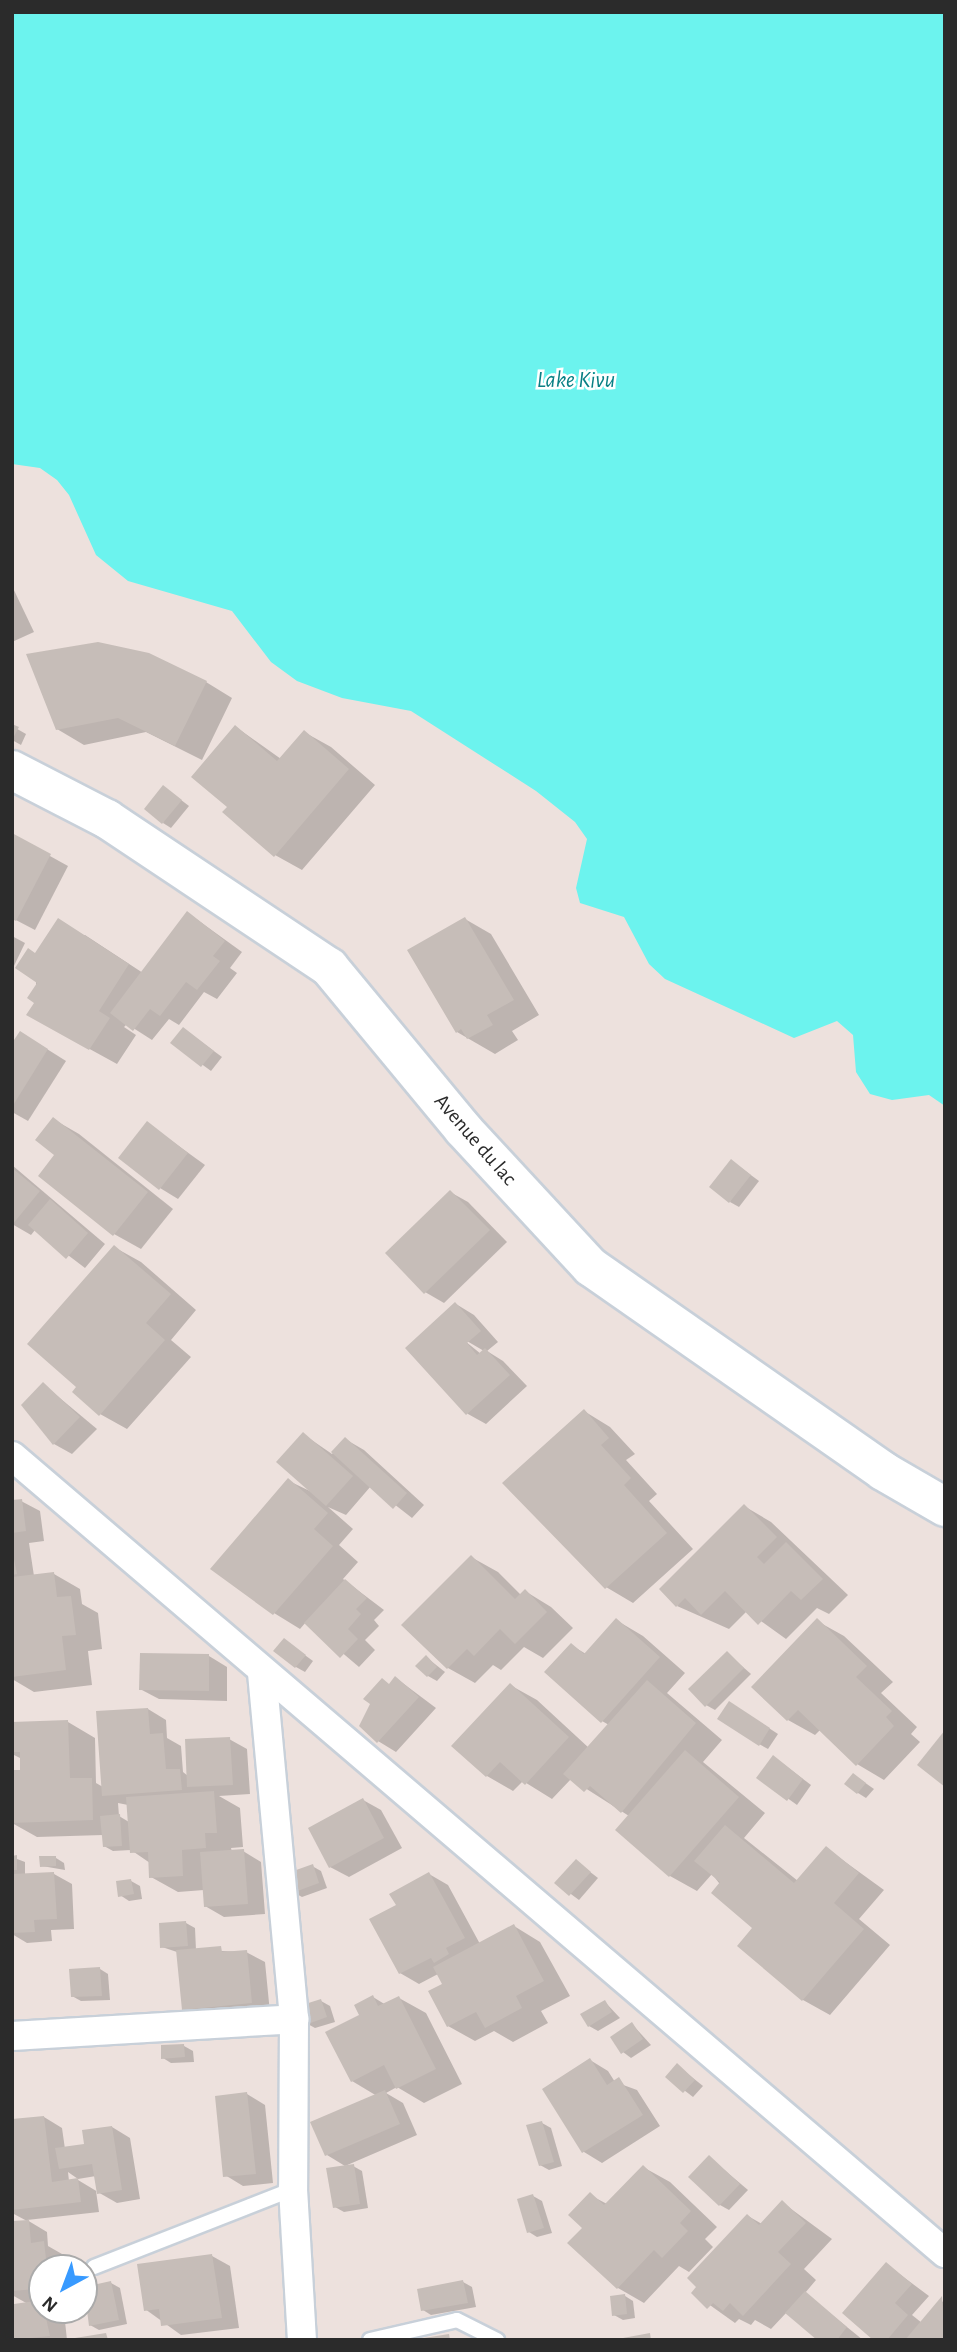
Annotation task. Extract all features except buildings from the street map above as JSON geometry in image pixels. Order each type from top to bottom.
[{"type":"main road","name":"Avenue du lac","points":[[12,771],[107,819],[329,967],[463,1129],[591,1267],[883,1472],[945,1507]]},
{"type":"street","points":[[12,1456],[262,1673],[945,2253]]},
{"type":"street","points":[[262,1673],[293,2020],[293,2189],[302,2340]]},
{"type":"street","points":[[12,2036],[293,2020]]},
{"type":"lane","points":[[98,2265],[293,2189]]},
{"type":"lane","points":[[370,2340],[457,2320],[497,2340]]},
{"type":"water","name":"Lake Kivu","points":[[12,12],[945,12],[945,1106],[929,1095],[892,1100],[870,1094],[856,1072],[853,1035],[837,1021],[794,1038],[665,979],[649,964],[624,917],[580,903],[576,888],[587,839],[575,822],[536,791],[411,711],[342,698],[297,681],[271,662],[232,611],[128,581],[96,555],[69,495],[57,480],[40,468],[12,464]]}]
